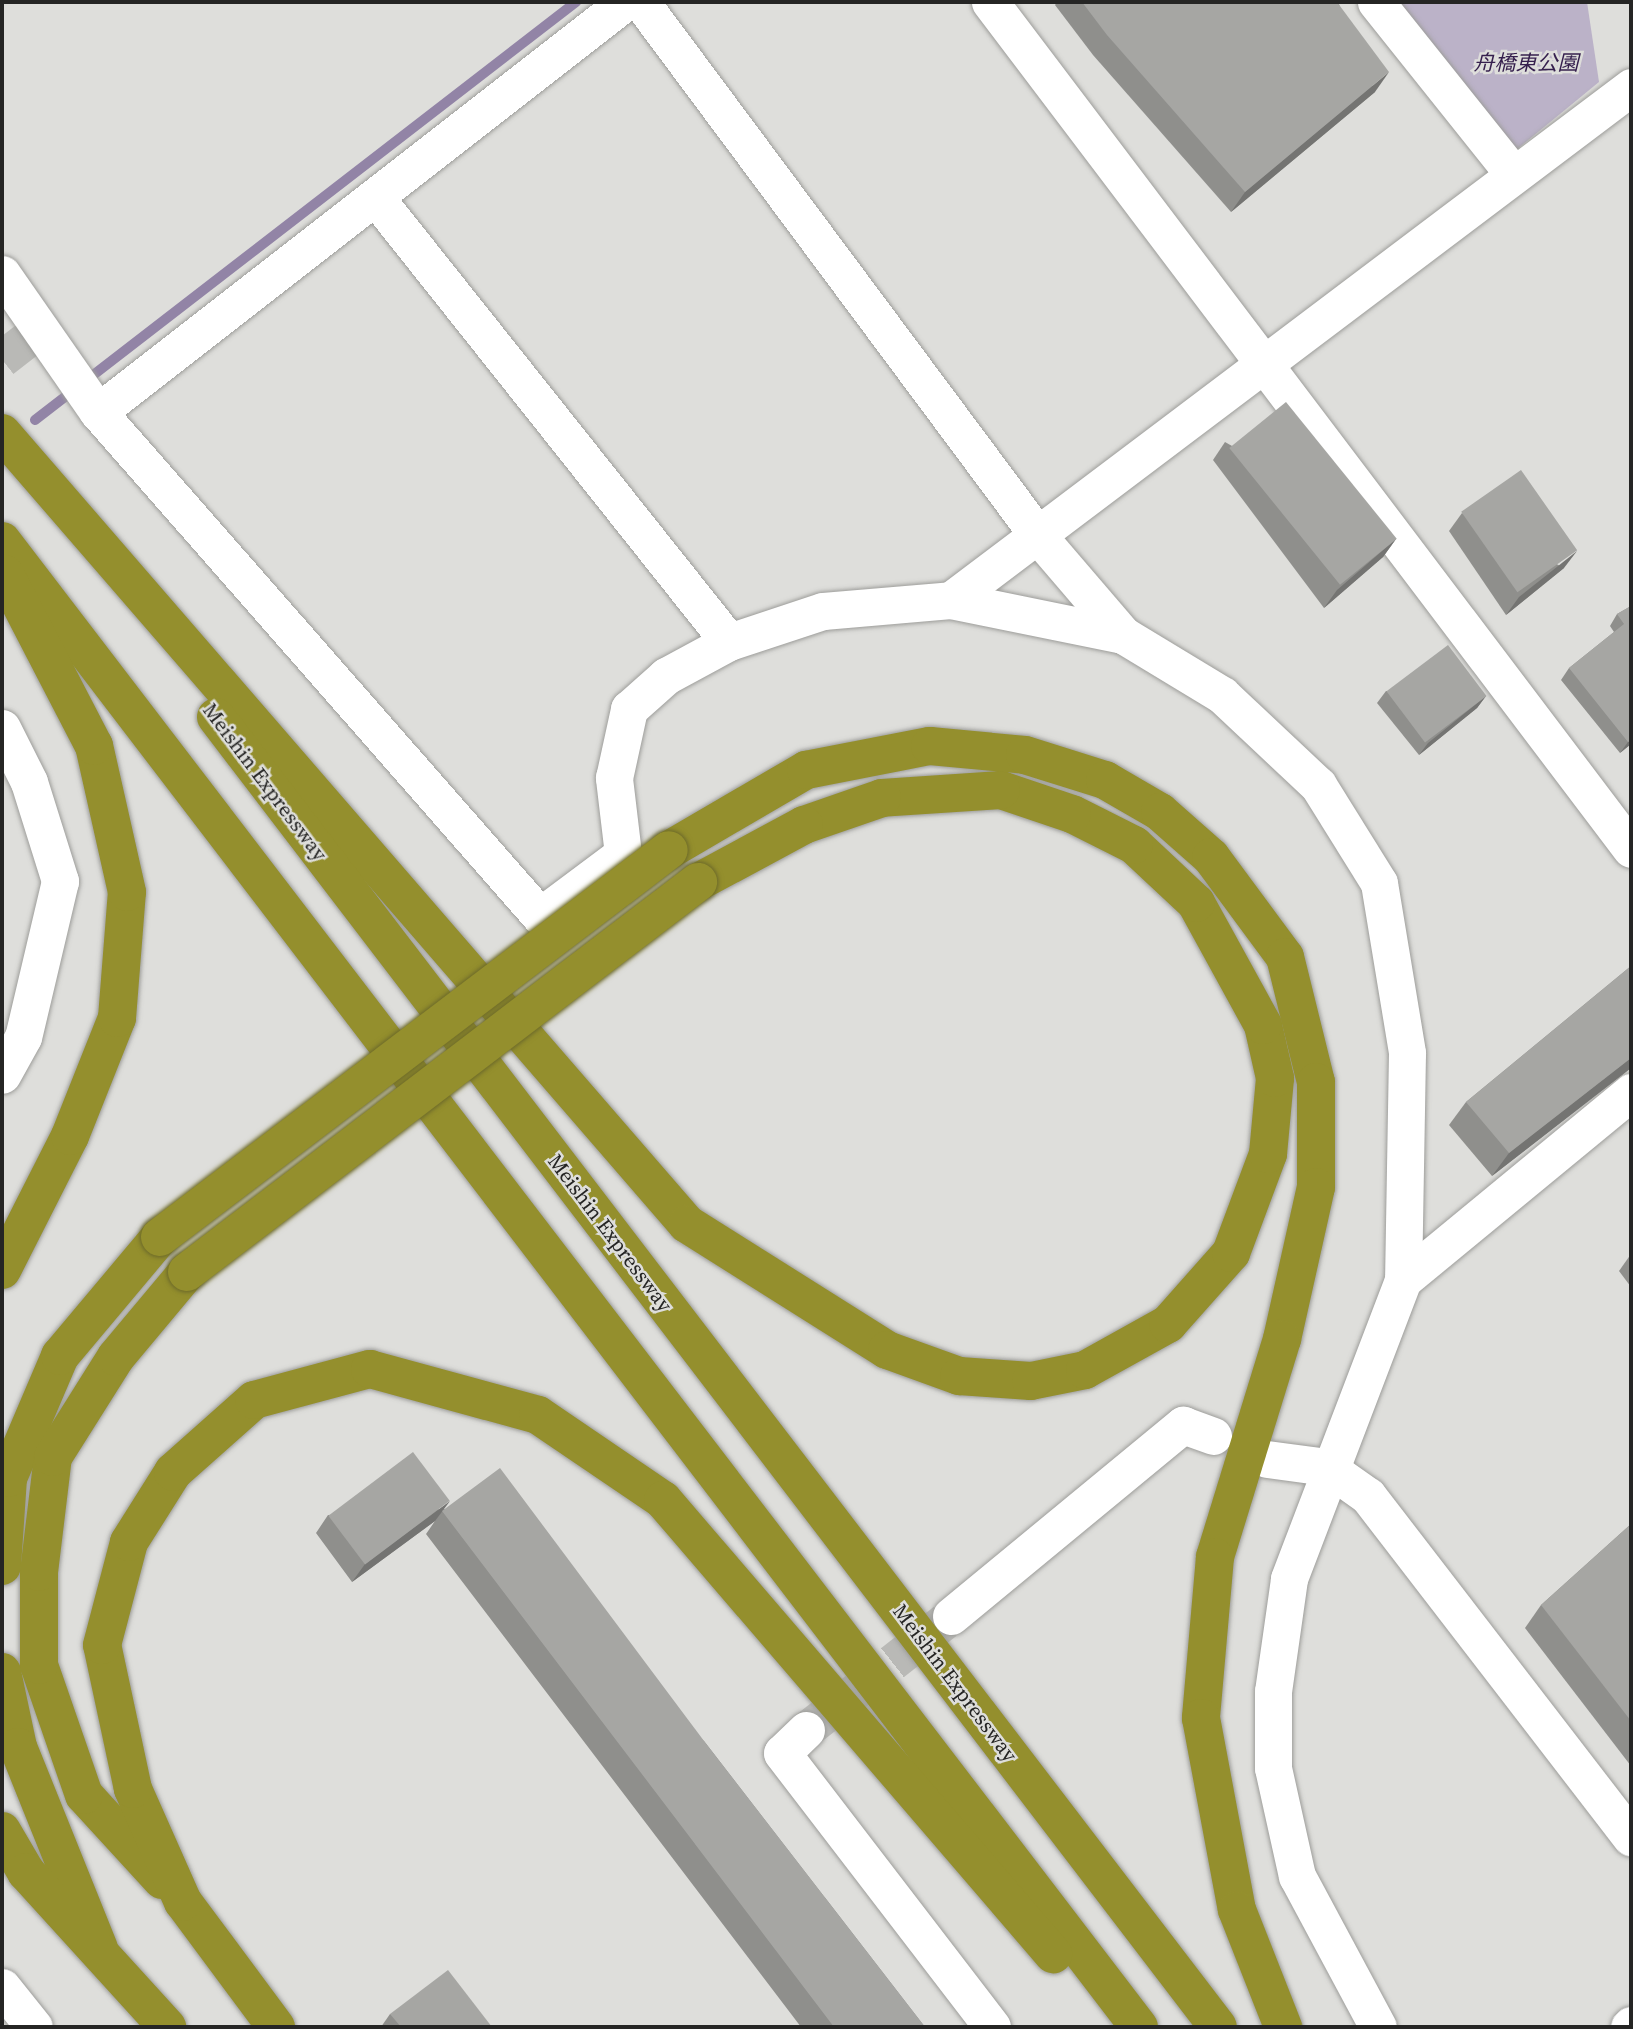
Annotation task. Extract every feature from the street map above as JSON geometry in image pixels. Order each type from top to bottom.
[{"type":"highway","points":[[2,436],[687,1224],[887,1350],[959,1376],[1031,1381],[1086,1370],[1168,1324],[1231,1254],[1268,1154],[1275,1078],[1263,1025],[1196,903],[1134,845],[1072,814],[1002,790],[882,798],[804,825],[698,883],[187,1272],[116,1357],[53,1457],[39,1573],[39,1665],[84,1795],[183,1902],[276,2027]]},
{"type":"highway","name":"Meishin Expressway","points":[[2,436],[1218,2027]]},
{"type":"highway","points":[[2,541],[1139,2027]]},
{"type":"highway","points":[[2,568],[94,746],[127,892],[117,1018],[70,1136],[2,1270]]},
{"type":"highway","points":[[2,1566],[8,1478],[60,1356],[160,1237],[668,850],[806,770],[930,746],[1025,755],[1105,780],[1160,812],[1211,857],[1285,957],[1316,1082],[1316,1187],[1282,1339],[1215,1557],[1201,1718],[1237,1910],[1283,2027]]},
{"type":"highway","points":[[183,1902],[133,1789],[102,1645],[129,1542],[173,1472],[254,1400],[370,1369],[538,1415],[663,1500],[1115,2027]]},
{"type":"highway","points":[[2,1672],[18,1747],[99,1948]]},
{"type":"highway","points":[[2,1831],[26,1872],[99,1948],[167,2027]]},
{"type":"street","points":[[95,407],[376,198],[625,2]]},
{"type":"street","points":[[641,2],[1040,538],[1123,635],[1222,695],[1318,785],[1379,883],[1407,1053],[1403,1280],[1327,1467],[1289,1579],[1273,1691],[1273,1768],[1297,1876],[1378,2027]]},
{"type":"street","points":[[990,2],[1265,359],[1631,849]]},
{"type":"street","points":[[1376,2],[1511,171]]},
{"type":"street","points":[[951,600],[1040,538],[1265,359],[1511,171],[1631,87]]},
{"type":"street","points":[[376,198],[729,642]]},
{"type":"street","points":[[2,274],[65,368],[95,407],[540,916],[623,853],[614,778],[629,709],[666,676],[729,642],[823,611],[951,600],[1123,635]]},
{"type":"street","points":[[2,728],[29,782],[60,881],[23,1037],[2,1075]]},
{"type":"street","points":[[1403,1280],[1631,1092]]},
{"type":"street","points":[[951,1616],[1183,1425],[1213,1436]]},
{"type":"street","points":[[1267,1459],[1327,1467],[1368,1496],[1631,1837]]},
{"type":"street","points":[[806,1730],[782,1753],[992,2027]]},
{"type":"street","points":[[2,1987],[34,2027]]},
{"type":"green space","name":"舟橋東公園","points":[[1398,2],[1587,2],[1599,82],[1516,150]]},
{"type":"building","points":[[1082,2],[1337,2],[1389,72],[1245,192],[1107,35]]},
{"type":"building","points":[[1286,402],[1397,539],[1340,585],[1229,448]]},
{"type":"building","points":[[1521,470],[1577,550],[1517,592],[1461,512]]},
{"type":"building","points":[[1631,606],[1631,740],[1628,742],[1569,668],[1624,624],[1617,614]]},
{"type":"building","points":[[1448,645],[1487,696],[1425,742],[1387,691]]},
{"type":"building","points":[[1631,966],[1631,1058],[1509,1153],[1466,1102]]},
{"type":"building","points":[[413,1452],[450,1501],[365,1565],[328,1516]]},
{"type":"building","points":[[500,1468],[704,1741],[925,2027],[834,2027],[442,1511]]},
{"type":"building","points":[[1631,1524],[1631,1721],[1541,1605]]},
{"type":"building","points":[[448,1970],[492,2027],[401,2027],[390,2014]]},
{"type":"waterway","points":[[35,420],[576,2]]},
{"type":"tunnel","points":[[2,359],[38,331]]},
{"type":"tunnel","points":[[806,1730],[945,1621]]}]
